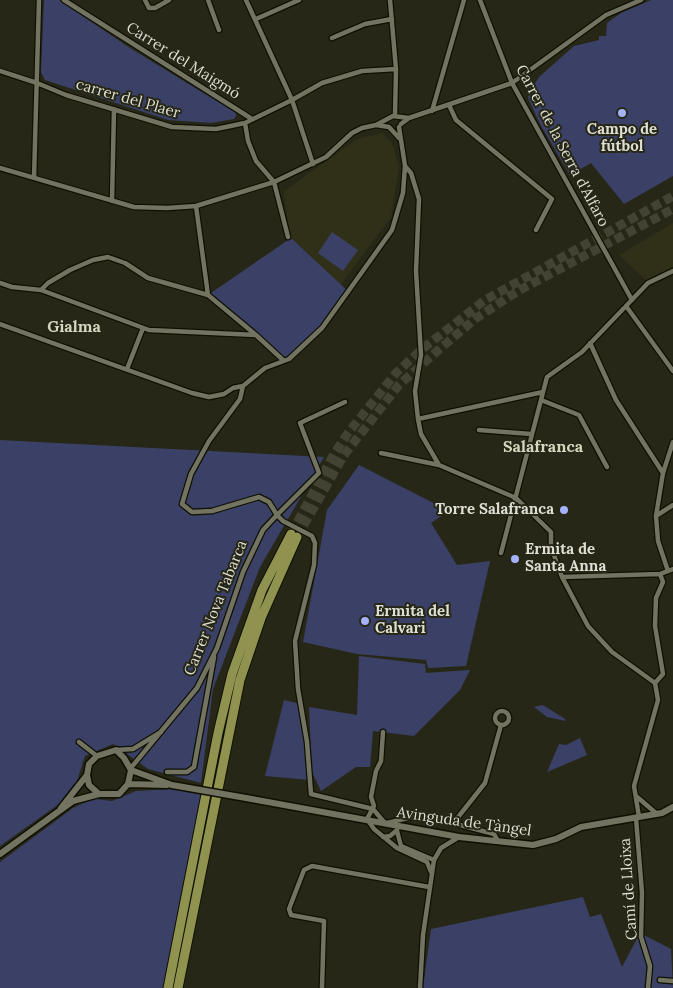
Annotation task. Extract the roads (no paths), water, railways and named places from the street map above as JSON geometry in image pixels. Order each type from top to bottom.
[{"type":"highway","points":[[168,988],[230,682],[248,624],[262,590],[294,536],[261,618],[240,680],[178,988]]},
{"type":"main road","points":[[99,794],[90,785],[87,775],[89,764],[97,756],[116,750],[130,770],[172,785]]},
{"type":"main road","points":[[0,854],[60,808],[73,801],[99,794],[118,794],[128,784],[130,770]]},
{"type":"main road","points":[[60,808],[87,775]]},
{"type":"main road","points":[[128,784],[172,785]]},
{"type":"main road","name":"Avinguda de Tàngel","points":[[172,785],[367,819],[398,828],[498,841],[543,844],[581,827],[657,814],[673,807]]},
{"type":"street","points":[[34,178],[40,0]]},
{"type":"street","name":"Carrer del Maigmó","points":[[64,0],[252,119]]},
{"type":"street","points":[[145,0],[149,8],[155,8],[169,0]]},
{"type":"street","points":[[208,0],[219,30]]},
{"type":"street","points":[[246,0],[256,18],[292,100],[312,164]]},
{"type":"street","points":[[256,18],[300,0]]},
{"type":"street","points":[[0,324],[192,393],[209,397],[224,394],[233,388],[243,386],[260,371],[289,359],[322,328],[392,230],[403,193],[406,166],[397,117],[396,69],[390,0]]},
{"type":"street","points":[[432,111],[464,0]]},
{"type":"street","name":"Carrer de la Serra d'Alfaro","points":[[480,0],[512,83],[632,300]]},
{"type":"street","points":[[623,0],[627,6]]},
{"type":"street","points":[[0,168],[134,207],[167,208],[196,206],[274,182],[326,158],[352,134],[362,128],[397,117],[409,118],[512,83],[606,16],[641,0]]},
{"type":"street","points":[[332,38],[364,24],[392,18]]},
{"type":"street","points":[[252,119],[322,83],[362,71],[396,69]]},
{"type":"street","name":"carrer del Plaer","points":[[0,71],[66,95],[172,127],[216,129],[245,123],[252,119]]},
{"type":"street","points":[[449,105],[456,120],[552,199],[536,230]]},
{"type":"street","points":[[112,201],[114,109]]},
{"type":"street","points":[[376,125],[391,128],[400,126],[409,118]]},
{"type":"street","points":[[389,119],[391,128],[400,138]]},
{"type":"street","points":[[245,123],[248,141],[256,161],[274,182],[288,237]]},
{"type":"street","points":[[406,166],[411,173],[419,199],[416,271],[421,355],[415,391],[418,419],[421,434],[439,464]]},
{"type":"street","points":[[196,206],[208,295]]},
{"type":"street","points":[[41,290],[48,283],[70,270],[93,260],[108,257],[125,263],[148,278],[208,295],[283,360]]},
{"type":"street","points":[[501,553],[547,376],[590,343],[648,283],[673,271]]},
{"type":"street","points":[[0,283],[41,290],[143,328],[256,335]]},
{"type":"street","points":[[626,306],[673,371]]},
{"type":"street","points":[[127,369],[143,328]]},
{"type":"street","points":[[590,343],[616,400],[663,473]]},
{"type":"street","points":[[243,386],[240,399],[209,441],[190,474],[182,504],[192,512],[212,511],[259,497],[268,502],[283,521],[312,536],[315,543],[314,564],[295,641],[298,689],[307,742],[311,794],[373,807]]},
{"type":"street","points":[[418,419],[543,392]]},
{"type":"street","points":[[541,400],[579,415],[607,467]]},
{"type":"street","name":"Carrer Nova Tabarca","points":[[130,770],[197,688],[216,650],[243,572],[263,530],[319,473],[300,423],[345,402]]},
{"type":"street","points":[[479,430],[531,434]]},
{"type":"street","points":[[562,577],[660,574],[671,570],[658,541],[656,516],[663,473],[673,442]]},
{"type":"street","points":[[381,453],[439,464],[516,498],[550,532],[551,547],[562,577],[588,626],[612,652],[655,683]]},
{"type":"street","points":[[656,516],[673,505]]},
{"type":"street","name":"Camí de Lloixa","points":[[648,988],[650,966],[641,937],[642,893],[638,818],[634,786],[658,700],[655,683],[663,674],[655,626],[656,598],[663,582],[660,574]]},
{"type":"street","points":[[167,772],[187,772],[194,767],[216,650]]},
{"type":"street","points":[[455,821],[485,783],[501,725]]},
{"type":"street","points":[[116,750],[133,749],[166,728]]},
{"type":"street","points":[[383,732],[381,761],[371,797],[373,807],[385,823],[412,817],[455,821],[494,834],[498,841]]},
{"type":"street","points":[[79,742],[97,756]]},
{"type":"street","points":[[636,796],[657,814]]},
{"type":"street","points":[[373,807],[367,819],[383,837],[408,854],[427,862],[431,872]]},
{"type":"street","points":[[383,837],[390,836],[398,828]]},
{"type":"street","points":[[398,828],[401,846],[434,860]]},
{"type":"street","points":[[420,988],[429,886],[434,860],[441,848],[459,836]]},
{"type":"street","points":[[322,988],[324,921],[291,915],[289,909],[304,870],[312,866],[429,886]]},
{"type":"street","points":[[660,980],[673,981]]},
{"type":"tunnel","points":[[291,534],[334,454],[348,433],[396,373],[421,350],[485,300],[673,196]]},
{"type":"tunnel","points":[[297,537],[344,455],[399,385],[435,353],[475,319],[518,291],[673,209]]},
{"type":"place","name":"Campo de fútbol","points":[[622,113]]},
{"type":"place","name":"Torre Salafranca","points":[[564,510]]},
{"type":"place","name":"Ermita de Santa Anna","points":[[515,559]]},
{"type":"place","name":"Ermita del Calvari","points":[[365,621]]},
{"type":"district","name":"Gialma","points":[[74,327]]},
{"type":"district","name":"Salafranca","points":[[543,447]]}]
